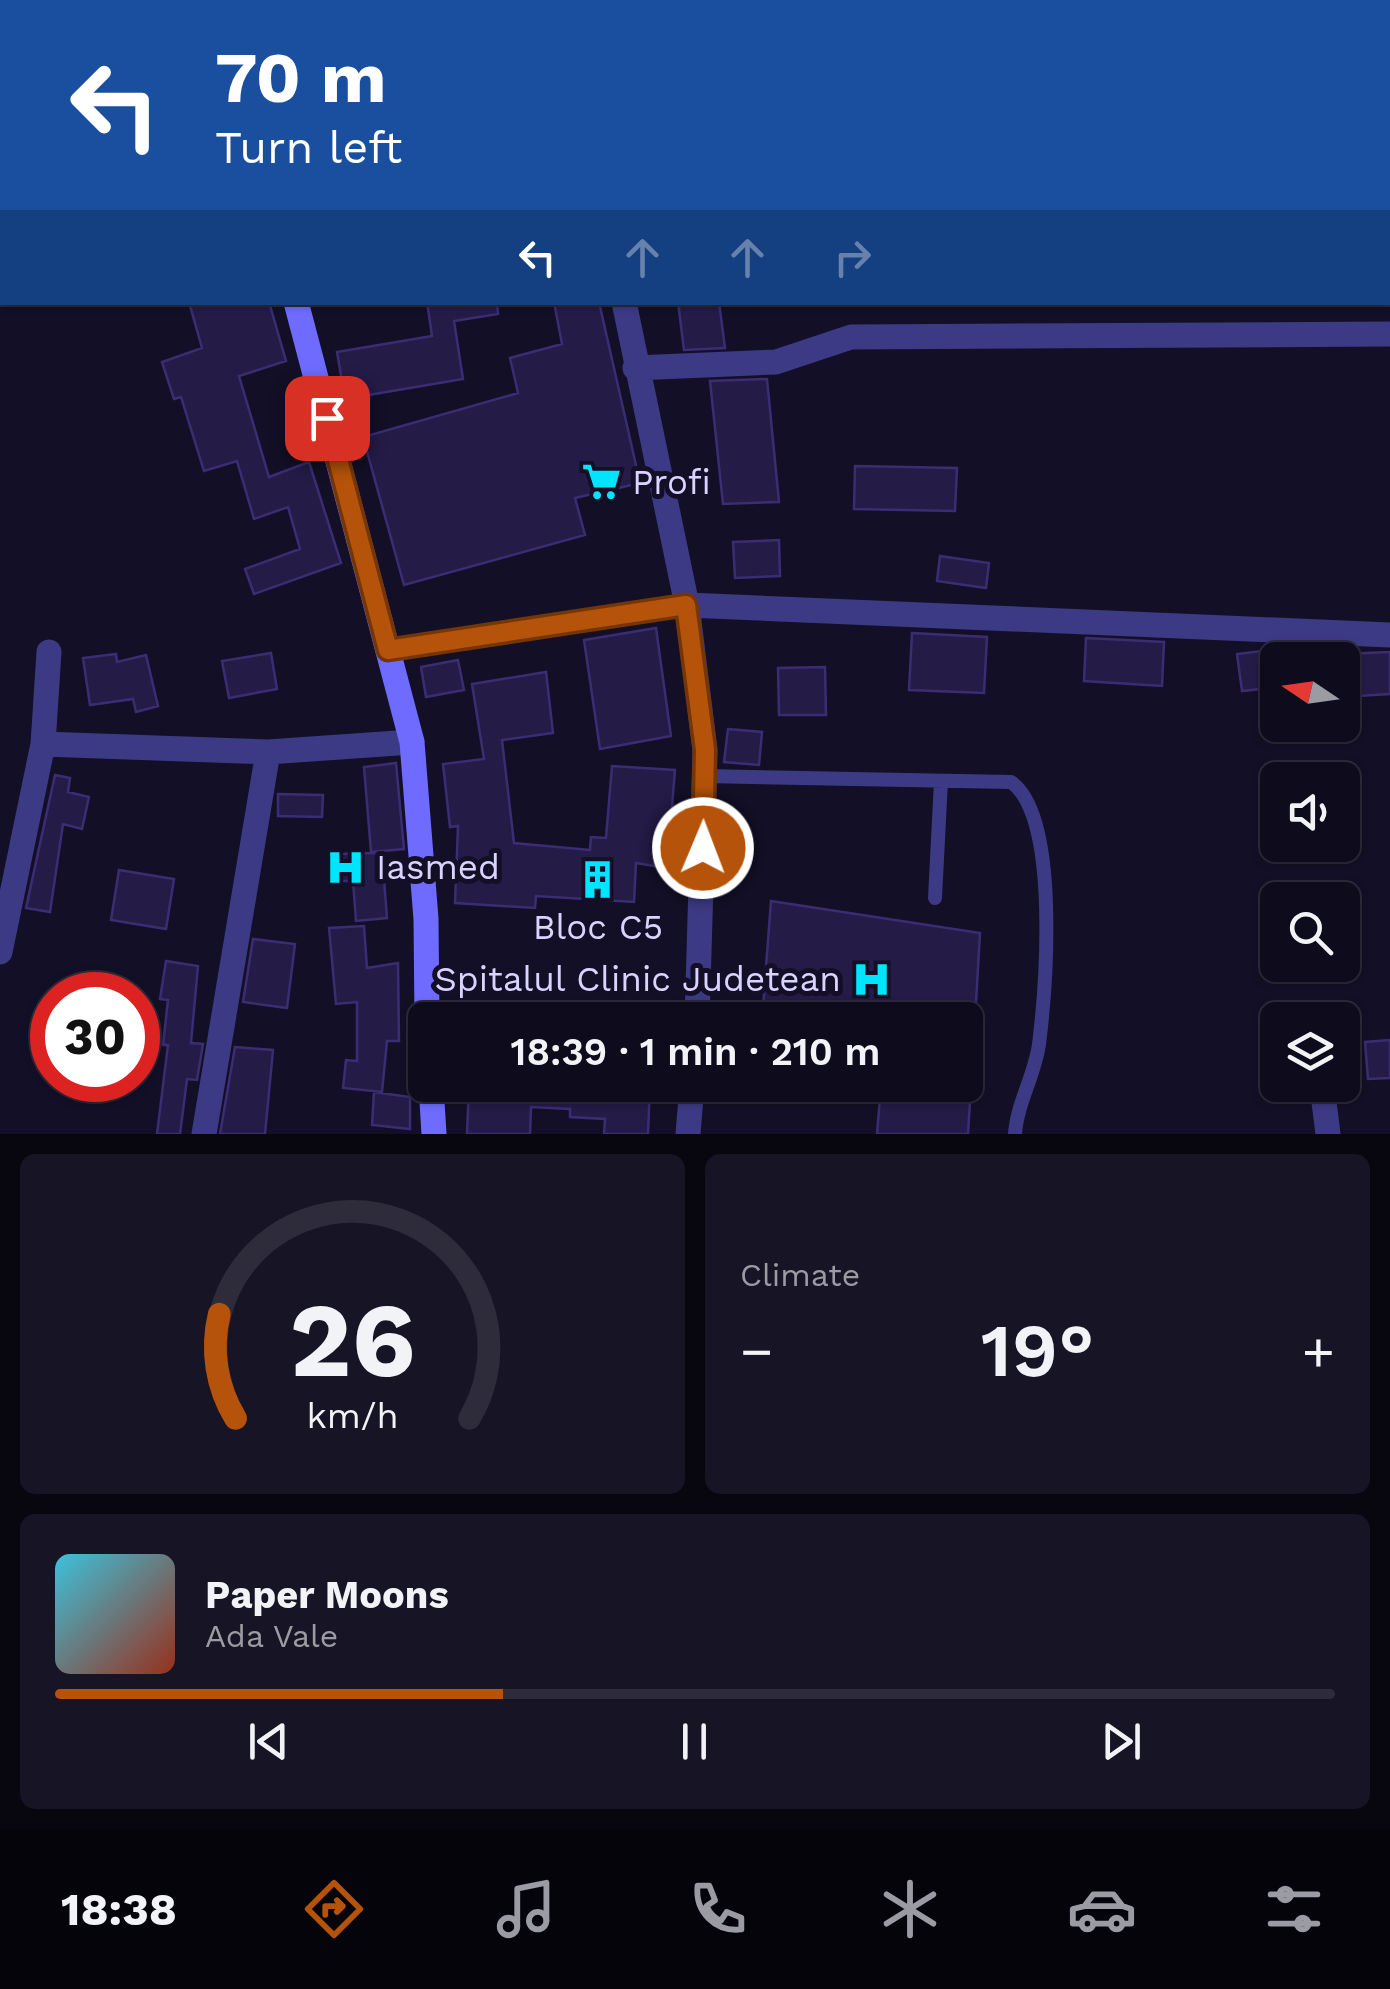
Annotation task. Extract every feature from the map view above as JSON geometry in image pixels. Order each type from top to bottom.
[{"type":"main road","points":[[297,305],[412,742],[426,919],[427,1002]]},
{"type":"main road","points":[[432,1102],[434,1134]]},
{"type":"street","points":[[624,305],[686,605],[705,750],[698,1002]]},
{"type":"street","points":[[635,368],[776,362],[851,337],[1390,334]]},
{"type":"street","points":[[686,605],[1390,635]]},
{"type":"street","points":[[0,952],[43,744],[49,652]]},
{"type":"street","points":[[43,744],[268,752],[412,742]]},
{"type":"street","points":[[204,1134],[268,752]]},
{"type":"street","points":[[688,1134],[691,1102]]},
{"type":"street","points":[[1324,1102],[1328,1134]]},
{"type":"lane","points":[[388,650],[686,605]]},
{"type":"lane","points":[[704,776],[1011,782],[1028,798],[1034,813],[1048,928],[1039,1046],[1015,1134]]},
{"type":"lane","points":[[935,898],[941,782]]},
{"type":"building","points":[[190,305],[270,305],[286,361],[239,376],[269,477],[309,462],[341,563],[254,594],[245,569],[300,549],[288,507],[254,519],[237,461],[204,471],[181,397],[174,399],[162,362],[202,348]]},
{"type":"building","points":[[427,305],[497,305],[498,314],[454,321],[463,379],[345,399],[337,352],[432,336]]},
{"type":"building","points":[[555,305],[600,305],[640,483],[575,498],[585,535],[404,585],[363,437],[518,393],[510,358],[562,344]]},
{"type":"building","points":[[678,305],[719,305],[725,348],[684,350]]},
{"type":"building","points":[[767,379],[779,502],[723,504],[710,381]]},
{"type":"building","points":[[855,466],[957,468],[955,511],[854,509]]},
{"type":"building","points":[[779,540],[780,576],[735,578],[733,542]]},
{"type":"building","points":[[940,556],[989,563],[986,588],[937,581]]},
{"type":"building","points":[[656,628],[671,736],[600,749],[584,640]]},
{"type":"building","points":[[912,633],[987,637],[984,693],[909,690]]},
{"type":"building","points":[[1086,638],[1164,642],[1162,686],[1084,681]]},
{"type":"building","points":[[1260,651],[1260,689],[1242,691],[1237,654]]},
{"type":"building","points":[[1390,652],[1390,694],[1360,696],[1360,653]]},
{"type":"building","points":[[271,653],[277,689],[229,698],[222,661]]},
{"type":"building","points":[[116,654],[117,662],[146,655],[158,706],[136,712],[133,699],[90,705],[83,658]]},
{"type":"building","points":[[458,660],[464,690],[426,697],[421,667]]},
{"type":"building","points":[[825,667],[826,715],[779,715],[778,668]]},
{"type":"building","points":[[546,672],[553,733],[502,740],[514,843],[590,850],[591,837],[606,838],[612,766],[675,770],[667,868],[636,863],[634,902],[536,896],[535,908],[455,903],[458,826],[450,827],[443,764],[484,759],[472,684]]},
{"type":"building","points":[[728,729],[762,732],[759,765],[724,762]]},
{"type":"building","points":[[396,763],[404,849],[371,852],[364,767]]},
{"type":"building","points":[[55,775],[70,778],[68,792],[89,797],[82,829],[63,824],[50,912],[26,908]]},
{"type":"building","points":[[278,794],[323,795],[322,817],[278,816]]},
{"type":"building","points":[[382,853],[387,918],[356,921],[353,881],[330,881],[330,854]]},
{"type":"building","points":[[119,870],[174,879],[166,929],[111,920]]},
{"type":"building","name":"Spitalul Clinic Judetean","points":[[771,901],[980,933],[976,1002],[763,1002]]},
{"type":"building","points":[[364,926],[367,968],[398,963],[399,1041],[387,1041],[382,1092],[343,1088],[346,1060],[357,1061],[357,1002],[336,1004],[329,928]]},
{"type":"building","points":[[253,939],[295,944],[287,1008],[243,1002]]},
{"type":"building","points":[[166,961],[198,966],[191,1043],[203,1044],[197,1080],[187,1079],[180,1134],[157,1134],[168,1045],[163,1045],[168,1000],[160,999]]},
{"type":"building","points":[[1390,1040],[1390,1078],[1368,1079],[1365,1042]]},
{"type":"building","points":[[235,1047],[273,1050],[265,1134],[220,1134]]},
{"type":"building","points":[[374,1092],[408,1097],[410,1129],[372,1125]]},
{"type":"building","points":[[468,1102],[649,1102],[648,1134],[604,1134],[605,1119],[570,1117],[570,1109],[531,1107],[530,1134],[467,1134]]},
{"type":"building","points":[[880,1102],[970,1102],[968,1134],[877,1134]]},
{"type":"place","name":"Profi","points":[[602,482]]},
{"type":"place","name":"Iasmed","points":[[346,867]]},
{"type":"place","name":"Bloc C5","points":[[598,880]]},
{"type":"place","name":"Spitalul Clinic Judetean","points":[[871,979]]},
{"type":"route","points":[[327,418],[388,650],[686,605],[705,750],[703,848]]}]
